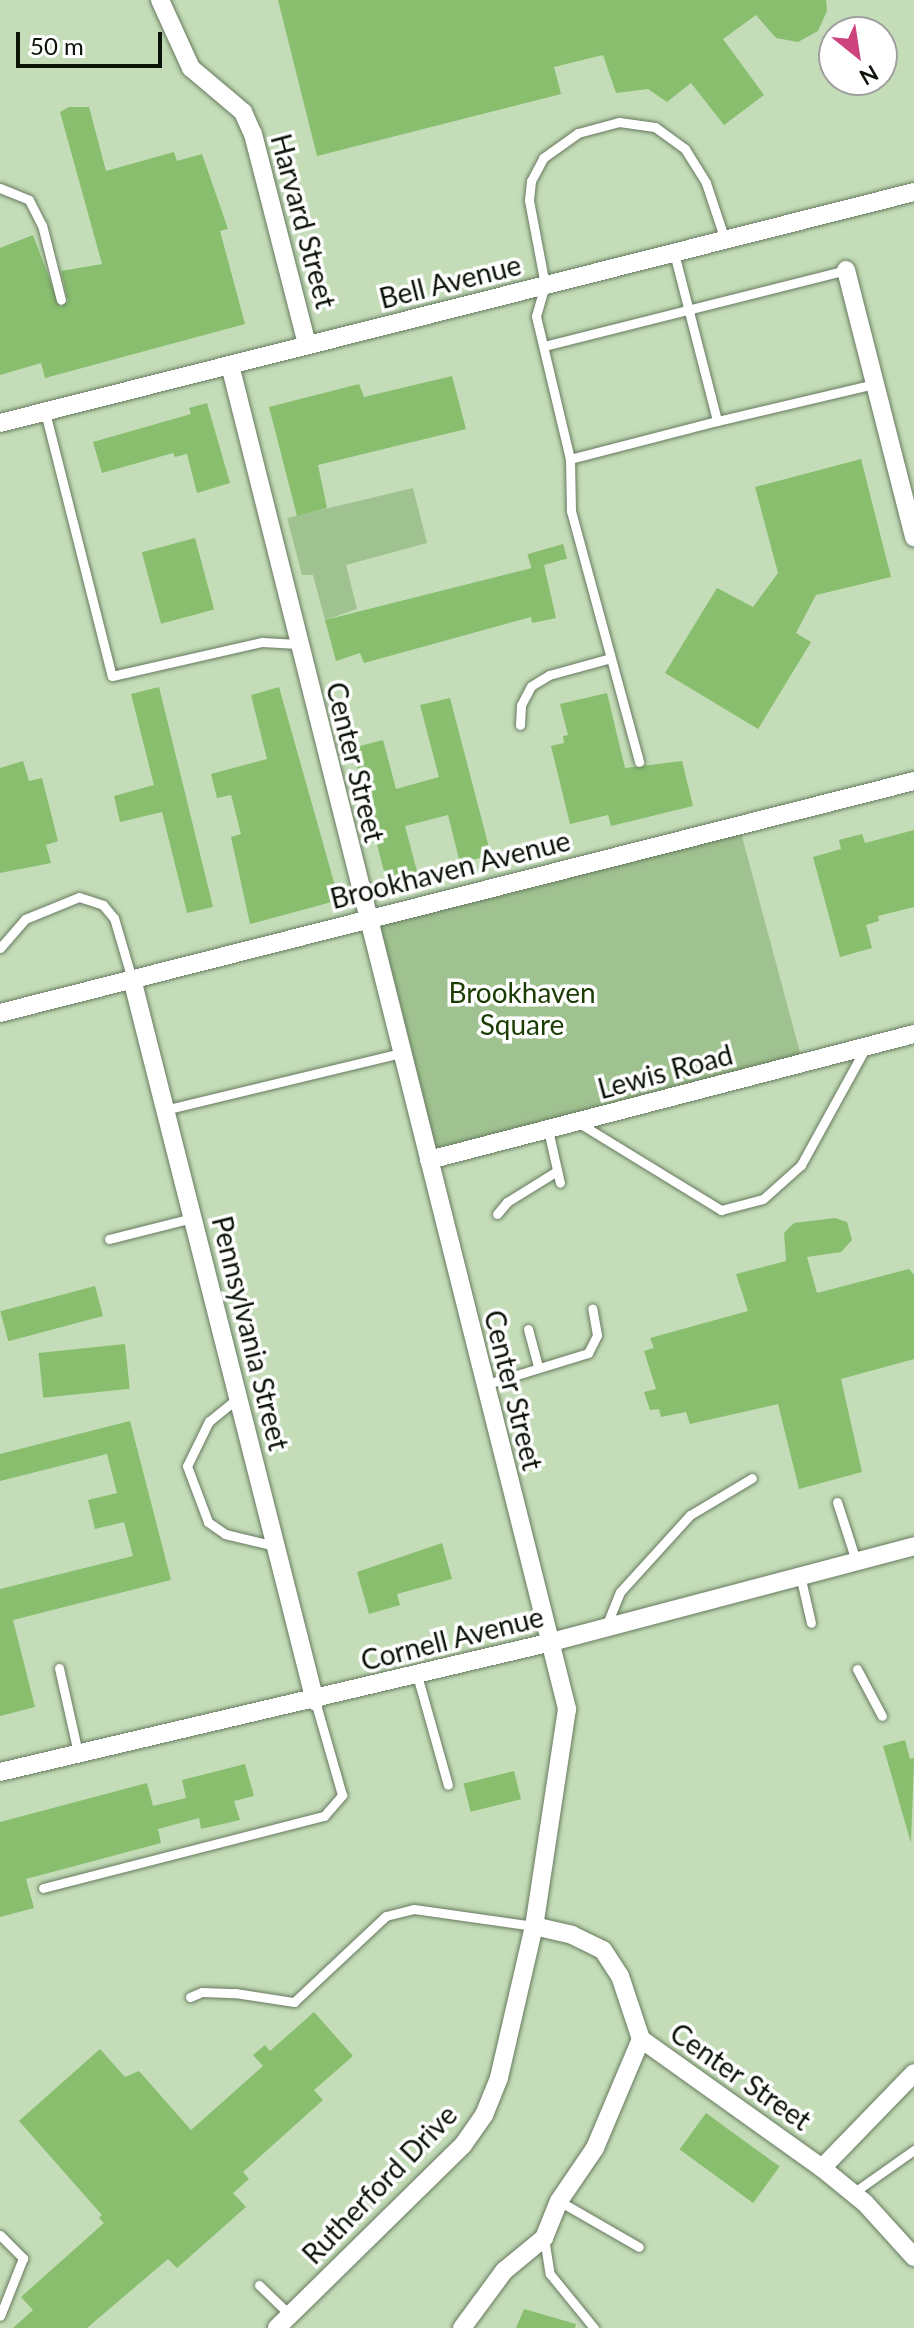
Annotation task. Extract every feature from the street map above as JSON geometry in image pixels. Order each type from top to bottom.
[{"type":"street","name":"Harvard Street","points":[[160,0],[191,68],[243,112],[253,134],[307,345]]},
{"type":"street","name":"Bell Avenue","points":[[0,423],[914,192]]},
{"type":"street","points":[[846,270],[911,511],[914,537]]},
{"type":"street","name":"Center Street","points":[[230,365],[366,920],[567,1709],[534,1926],[572,1935],[603,1950],[620,1976],[641,2039],[822,2168],[853,2193],[914,2257]]},
{"type":"street","name":"Brookhaven Avenue","points":[[0,1013],[914,781]]},
{"type":"street","name":"Pennsylvania Street","points":[[132,979],[315,1701]]},
{"type":"street","name":"Lewis Road","points":[[429,1160],[914,1034]]},
{"type":"street","name":"Cornell Avenue","points":[[0,1772],[315,1701],[914,1548]]},
{"type":"street","name":"Rutherford Drive","points":[[283,2322],[463,2145],[484,2115],[507,2048],[534,1926]]},
{"type":"street","points":[[462,2328],[504,2271],[544,2238],[559,2201],[595,2148],[641,2039]]},
{"type":"street","points":[[822,2168],[914,2073]]},
{"type":"lane","points":[[639,762],[607,659],[571,511],[570,459],[536,316],[545,285],[529,200],[531,181],[543,158],[560,143],[619,122],[655,127],[685,149],[706,183],[725,240]]},
{"type":"lane","points":[[0,188],[29,200],[42,225],[61,300]]},
{"type":"lane","points":[[674,253],[717,421]]},
{"type":"lane","points":[[544,346],[846,270]]},
{"type":"lane","points":[[570,459],[875,384]]},
{"type":"lane","points":[[45,412],[112,676],[262,642],[298,644]]},
{"type":"lane","points":[[520,725],[521,705],[531,686],[549,675],[607,659]]},
{"type":"lane","points":[[0,948],[25,919],[79,897],[103,905],[114,918],[132,979]]},
{"type":"lane","points":[[579,1123],[721,1210],[763,1199],[801,1165],[866,1046]]},
{"type":"lane","points":[[164,1110],[401,1053]]},
{"type":"lane","points":[[548,1130],[560,1183]]},
{"type":"lane","points":[[497,1214],[507,1202],[557,1171]]},
{"type":"lane","points":[[109,1239],[192,1218]]},
{"type":"lane","points":[[484,1385],[588,1353],[597,1335],[592,1308]]},
{"type":"lane","points":[[528,1329],[538,1366]]},
{"type":"lane","points":[[239,1397],[209,1421],[187,1466],[208,1522],[225,1534],[275,1546]]},
{"type":"lane","points":[[607,1624],[620,1592],[690,1515],[752,1478]]},
{"type":"lane","points":[[837,1502],[856,1561]]},
{"type":"lane","points":[[800,1575],[811,1623]]},
{"type":"lane","points":[[59,1668],[78,1753]]},
{"type":"lane","points":[[857,1669],[882,1716]]},
{"type":"lane","points":[[417,1675],[448,1785]]},
{"type":"lane","points":[[43,1888],[324,1816],[342,1795],[315,1701]]},
{"type":"lane","points":[[190,1997],[202,1992],[235,1993],[294,2002],[386,1916],[414,1909],[534,1926]]},
{"type":"lane","points":[[853,2193],[914,2150]]},
{"type":"lane","points":[[559,2201],[639,2247]]},
{"type":"lane","points":[[0,2235],[23,2258],[0,2316]]},
{"type":"lane","points":[[544,2238],[550,2274],[594,2328]]},
{"type":"lane","points":[[259,2285],[283,2322]]},
{"type":"shaded area","points":[[0,0],[914,0],[914,2328],[0,2328]]},
{"type":"green space","points":[[413,488],[427,543],[346,565],[357,609],[325,620],[313,575],[302,575],[287,518]]},
{"type":"green space","name":"Brookhaven Square","points":[[739,825],[803,1064],[431,1163],[367,925]]},
{"type":"building","points":[[278,0],[826,0],[825,16],[818,16],[818,31],[798,42],[776,38],[756,15],[723,39],[764,95],[724,125],[691,83],[667,102],[648,89],[616,93],[603,55],[554,67],[561,94],[317,156]]},
{"type":"building","points":[[69,107],[89,107],[106,171],[174,152],[177,161],[202,154],[228,229],[220,231],[245,324],[45,378],[41,363],[0,375],[0,248],[33,235],[60,307],[68,301],[61,271],[102,264],[60,112]]},
{"type":"building","points":[[452,376],[466,429],[318,465],[327,508],[297,516],[269,407],[359,384],[364,397]]},
{"type":"building","points":[[207,403],[230,483],[197,493],[187,454],[175,457],[173,453],[102,473],[93,442],[191,414],[189,408]]},
{"type":"building","points":[[861,459],[891,577],[816,595],[796,633],[811,642],[758,729],[665,673],[717,588],[753,607],[778,573],[755,487]]},
{"type":"building","points":[[195,538],[214,609],[161,624],[142,552]]},
{"type":"building","points":[[563,544],[567,558],[532,569],[527,554]]},
{"type":"building","points":[[544,565],[556,618],[532,623],[531,617],[364,663],[360,653],[336,661],[325,620]]},
{"type":"building","points":[[159,687],[213,907],[187,913],[162,812],[120,822],[114,796],[154,785],[131,694]]},
{"type":"building","points":[[279,687],[339,900],[250,924],[231,837],[241,834],[231,795],[217,798],[211,774],[267,759],[251,695]]},
{"type":"building","points":[[607,693],[625,768],[682,761],[693,806],[611,826],[608,815],[570,824],[551,746],[564,743],[563,736],[568,735],[560,704]]},
{"type":"building","points":[[450,698],[491,855],[460,863],[448,815],[405,826],[418,875],[387,883],[352,748],[383,740],[396,789],[439,777],[420,705]]},
{"type":"building","points":[[23,761],[29,781],[42,778],[58,841],[46,845],[51,863],[0,873],[0,768]]},
{"type":"building","points":[[914,830],[914,907],[878,916],[879,921],[866,925],[872,948],[840,957],[813,857],[841,849],[839,840],[862,834],[865,843]]},
{"type":"building","points":[[835,1218],[847,1222],[852,1240],[841,1252],[807,1257],[817,1293],[909,1269],[914,1275],[914,1359],[841,1379],[862,1472],[799,1489],[778,1404],[690,1424],[686,1412],[661,1417],[659,1409],[650,1410],[644,1392],[656,1389],[644,1351],[654,1348],[650,1338],[748,1311],[736,1274],[786,1261],[784,1233],[794,1223]]},
{"type":"building","points":[[95,1286],[103,1316],[8,1341],[0,1311]]},
{"type":"building","points":[[125,1344],[130,1389],[43,1398],[38,1353]]},
{"type":"building","points":[[130,1421],[171,1580],[13,1620],[35,1707],[0,1716],[0,1589],[133,1556],[124,1522],[95,1529],[88,1500],[117,1493],[107,1454],[0,1481],[0,1454]]},
{"type":"building","points":[[442,1543],[452,1579],[397,1594],[400,1605],[369,1614],[357,1572]]},
{"type":"building","points":[[905,1740],[910,1759],[914,1758],[911,1843],[883,1746]]},
{"type":"building","points":[[245,1764],[254,1796],[234,1801],[240,1820],[201,1829],[199,1818],[158,1829],[161,1843],[26,1879],[34,1908],[0,1917],[0,1822],[147,1783],[153,1806],[186,1798],[182,1780]]},
{"type":"building","points":[[514,1771],[521,1799],[471,1812],[464,1784]]},
{"type":"building","points":[[314,2012],[353,2056],[314,2090],[323,2100],[243,2172],[249,2179],[233,2193],[246,2207],[177,2268],[168,2259],[87,2328],[13,2328],[33,2310],[21,2297],[104,2223],[99,2218],[102,2215],[19,2121],[100,2049],[125,2077],[139,2071],[191,2130],[263,2066],[253,2055],[265,2045],[270,2051]]},
{"type":"building","points":[[706,2113],[780,2166],[753,2203],[680,2149]]},
{"type":"building","points":[[524,2309],[576,2324],[575,2328],[516,2328]]}]
